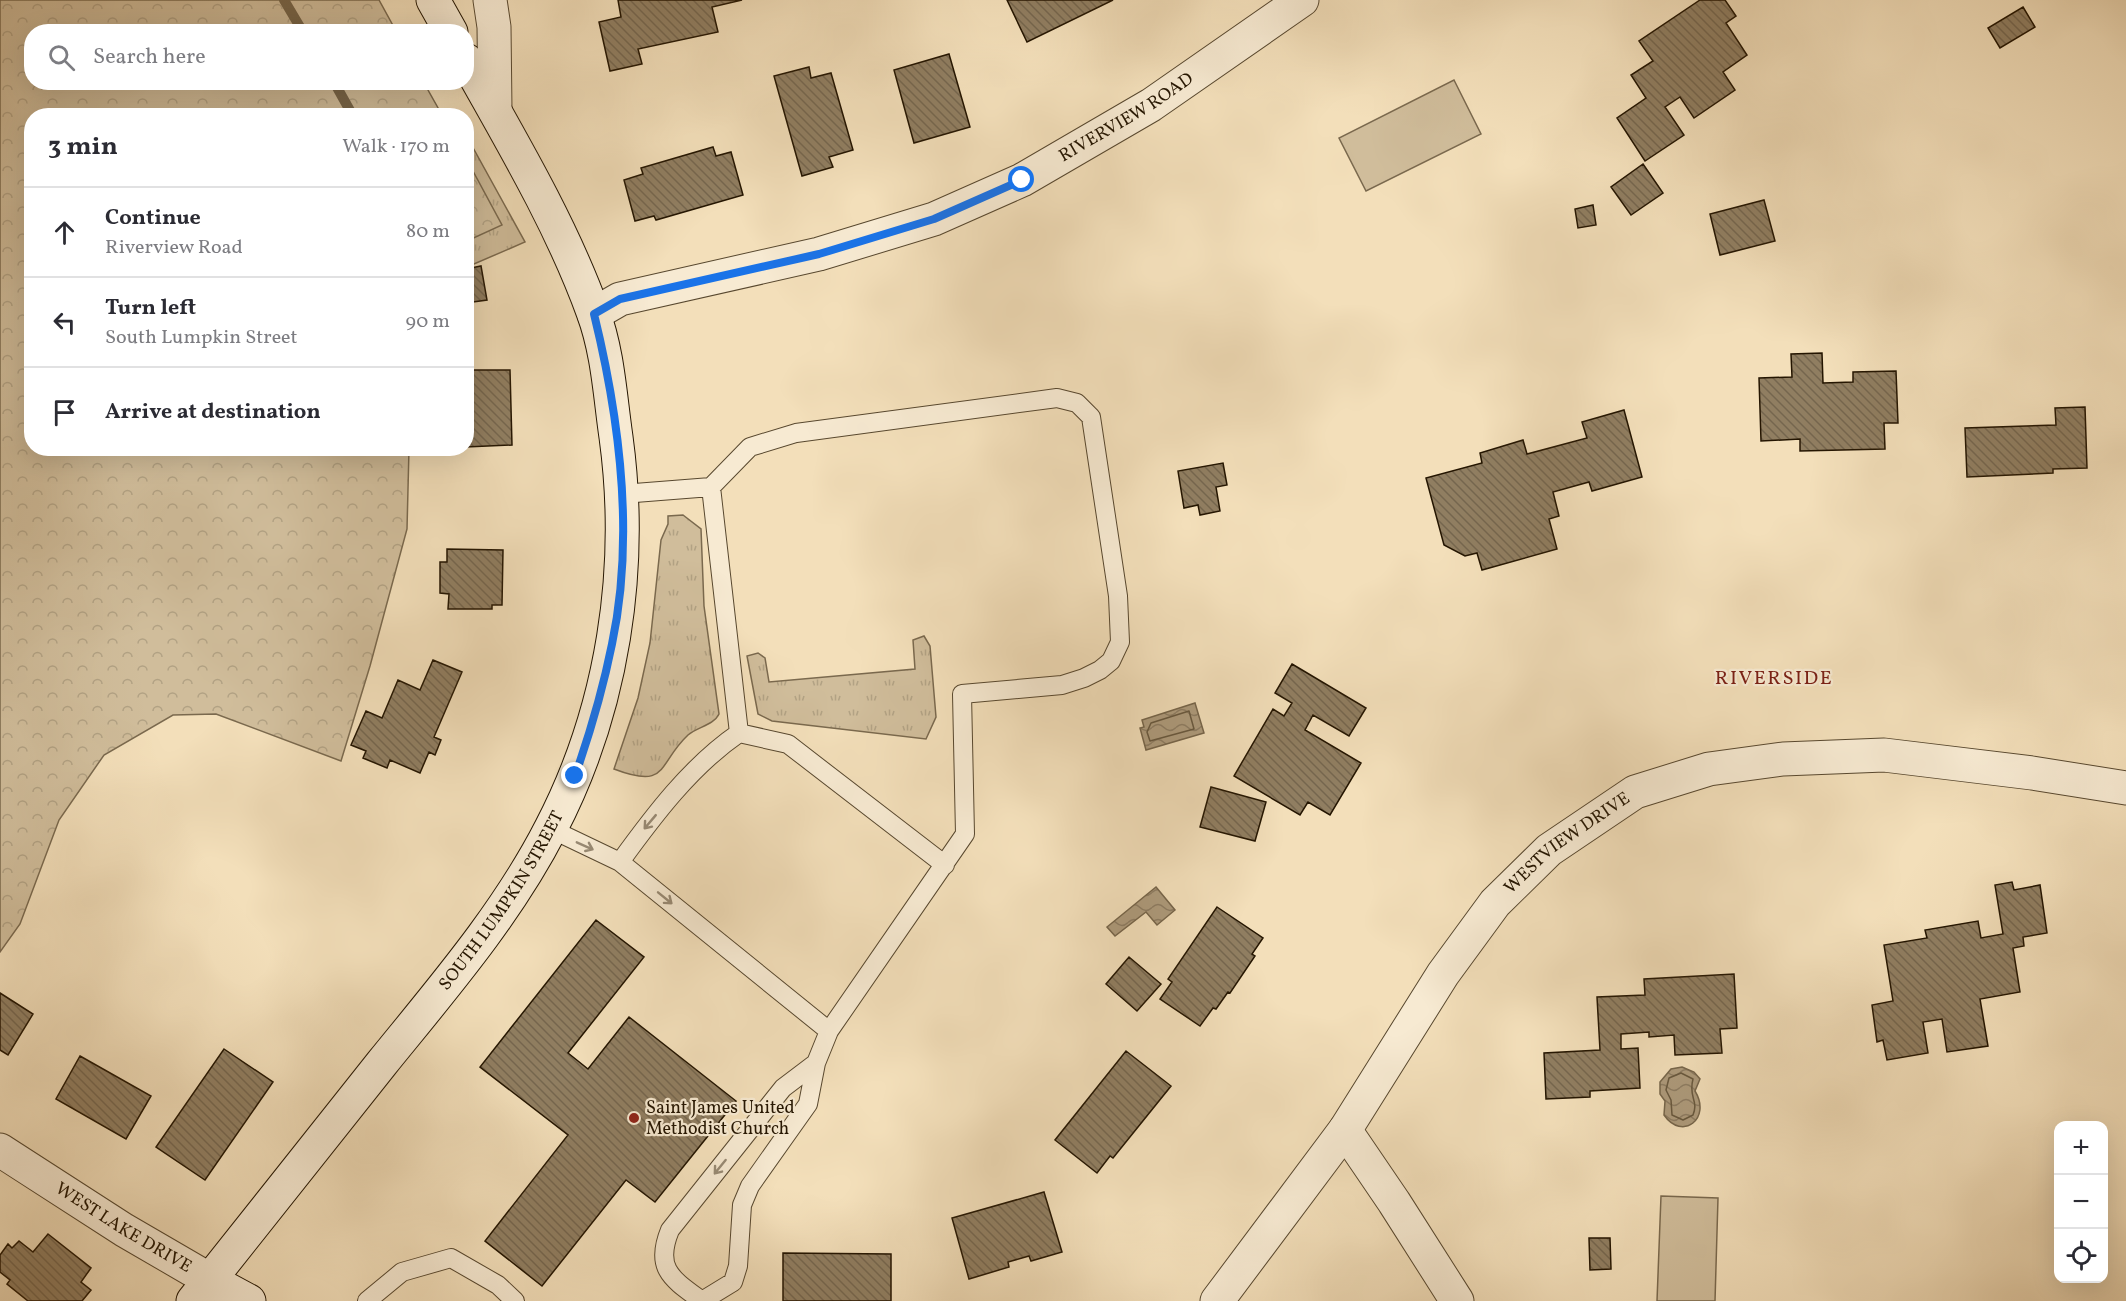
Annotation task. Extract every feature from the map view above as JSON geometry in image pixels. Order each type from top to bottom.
[{"type":"street","points":[[433,0],[446,24]]},
{"type":"street","points":[[490,0],[494,27],[495,110]]},
{"type":"street","name":"RIVERVIEW ROAD","points":[[594,314],[620,299],[819,254],[934,219],[1022,180],[1151,105],[1262,11],[1302,0]]},
{"type":"street","name":"SOUTH LUMPKIN STREET","points":[[201,1290],[484,932],[520,881],[551,829],[575,776],[594,722],[613,643],[621,575],[622,494],[606,362],[594,314],[535,183],[474,74]]},
{"type":"street","name":"WESTVIEW DRIVE","points":[[1216,1301],[1345,1130],[1443,974],[1494,903],[1549,850],[1635,792],[1709,769],[1783,759],[1884,755],[2032,772],[2126,788]]},
{"type":"street","points":[[1345,1130],[1394,1202],[1456,1301]]},
{"type":"street","name":"WEST LAKE DRIVE","points":[[0,1150],[124,1230],[201,1290],[249,1301]]},
{"type":"lane","points":[[622,494],[711,486],[750,447],[796,433],[1057,398],[1077,403],[1090,417],[1118,596],[1120,642],[1111,661],[1084,678],[1062,685],[962,694],[966,834],[829,1031],[816,1063],[808,1104],[750,1186],[742,1205],[738,1266],[733,1282],[702,1301],[676,1283],[663,1264],[662,1247],[670,1230],[783,1088],[816,1063]]},
{"type":"lane","points":[[711,486],[739,733]]},
{"type":"lane","points":[[620,862],[646,825],[715,749],[739,733],[788,744],[945,865]]},
{"type":"lane","points":[[551,829],[620,862],[829,1031]]},
{"type":"lane","points":[[367,1301],[402,1272],[451,1258],[498,1285],[515,1301]]},
{"type":"green space","points":[[0,0],[379,0],[392,24],[24,24],[24,90],[428,90],[438,108],[24,108],[24,456],[409,456],[407,529],[370,666],[341,761],[216,714],[173,715],[104,755],[59,820],[20,924],[0,952]]},
{"type":"green space","points":[[1454,80],[1481,134],[1366,191],[1339,138]]},
{"type":"green space","points":[[474,150],[525,242],[474,264]]},
{"type":"green space","points":[[474,173],[502,225],[474,237]]},
{"type":"green space","points":[[683,515],[701,529],[704,606],[719,714],[713,721],[688,735],[660,771],[644,777],[632,775],[614,769],[638,698],[650,643],[661,540],[668,524],[668,516]]},
{"type":"green space","points":[[924,636],[930,646],[936,717],[926,739],[772,721],[758,714],[747,656],[758,653],[765,658],[769,682],[915,669],[913,640]]},
{"type":"green space","points":[[1661,1196],[1718,1198],[1715,1301],[1657,1301]]},
{"type":"water","points":[[1195,703],[1204,733],[1146,750],[1140,728],[1144,727],[1142,720]]},
{"type":"water","points":[[1156,887],[1175,910],[1157,925],[1146,912],[1115,936],[1107,927]]},
{"type":"water","points":[[1682,1067],[1694,1072],[1700,1079],[1695,1091],[1700,1110],[1693,1123],[1686,1126],[1671,1123],[1664,1115],[1665,1101],[1660,1094],[1660,1082],[1671,1069]]},
{"type":"building","points":[[618,0],[742,0],[712,7],[718,32],[638,49],[642,64],[610,71],[599,22],[621,17]]},
{"type":"building","points":[[1007,0],[1113,0],[1027,42]]},
{"type":"building","points":[[1700,0],[1725,0],[1736,16],[1726,23],[1747,55],[1723,72],[1735,90],[1694,118],[1680,97],[1665,107],[1684,135],[1645,161],[1617,118],[1646,98],[1631,75],[1653,61],[1639,41]]},
{"type":"building","points":[[2023,7],[2035,27],[2000,48],[1988,28]]},
{"type":"building","points":[[949,54],[970,127],[914,143],[894,70]]},
{"type":"building","points":[[809,67],[811,78],[831,73],[853,150],[829,157],[833,167],[802,176],[774,76]]},
{"type":"building","points":[[713,147],[716,156],[731,152],[743,195],[656,220],[654,216],[635,221],[624,180],[643,174],[641,168]]},
{"type":"building","points":[[1643,164],[1663,193],[1631,215],[1611,187]]},
{"type":"building","points":[[1764,200],[1775,241],[1720,255],[1710,214]]},
{"type":"building","points":[[1593,205],[1596,225],[1578,228],[1575,209]]},
{"type":"building","points":[[481,266],[487,300],[474,302],[474,267]]},
{"type":"building","points":[[1822,353],[1823,383],[1853,382],[1853,372],[1896,371],[1898,423],[1884,423],[1885,449],[1800,451],[1800,439],[1761,441],[1759,378],[1792,377],[1791,354]]},
{"type":"building","points":[[474,370],[510,370],[512,445],[474,447]]},
{"type":"building","points":[[2085,407],[2087,468],[2053,469],[2053,473],[1967,477],[1965,428],[2056,425],[2055,408]]},
{"type":"building","points":[[1624,410],[1642,477],[1592,491],[1589,482],[1553,492],[1559,516],[1549,519],[1557,549],[1482,570],[1477,553],[1465,556],[1444,545],[1426,478],[1482,463],[1480,453],[1523,440],[1527,454],[1587,438],[1582,422]]},
{"type":"building","points":[[1223,463],[1227,485],[1216,487],[1220,511],[1200,515],[1198,505],[1184,508],[1178,471]]},
{"type":"building","points":[[447,549],[503,550],[502,605],[492,605],[492,609],[448,609],[449,594],[440,593],[440,562],[447,562]]},
{"type":"building","points":[[433,660],[462,672],[434,737],[441,740],[435,755],[429,752],[420,773],[390,760],[387,768],[363,758],[366,751],[351,745],[366,711],[382,718],[398,680],[420,690]]},
{"type":"building","points":[[1292,664],[1366,708],[1349,736],[1313,715],[1305,730],[1361,763],[1330,815],[1308,802],[1300,815],[1234,776],[1273,709],[1284,716],[1292,703],[1275,693]]},
{"type":"building","points":[[1211,787],[1266,802],[1255,841],[1200,827]]},
{"type":"building","points":[[2012,882],[2014,890],[2040,885],[2047,933],[2023,937],[2024,946],[2013,948],[2020,992],[1980,999],[1988,1046],[1947,1052],[1942,1019],[1923,1022],[1928,1053],[1887,1060],[1883,1040],[1877,1042],[1872,1005],[1893,1001],[1884,945],[1927,938],[1925,930],[1978,921],[1981,938],[2003,934],[1995,885]]},
{"type":"building","points":[[1217,907],[1263,938],[1252,954],[1255,956],[1230,993],[1228,992],[1216,1009],[1213,1008],[1200,1026],[1160,999],[1172,982],[1168,979]]},
{"type":"building","name":"Saint James United Methodist Church","points":[[596,920],[644,957],[568,1053],[588,1069],[629,1017],[736,1101],[655,1202],[626,1180],[542,1286],[485,1241],[568,1135],[480,1067]]},
{"type":"building","points":[[1129,957],[1161,984],[1137,1011],[1106,984]]},
{"type":"building","points":[[1734,974],[1737,1028],[1720,1029],[1722,1053],[1675,1055],[1674,1035],[1649,1037],[1649,1032],[1621,1034],[1621,1049],[1638,1048],[1640,1088],[1590,1091],[1590,1097],[1546,1099],[1544,1053],[1600,1050],[1597,997],[1645,995],[1644,979]]},
{"type":"building","points":[[0,993],[33,1014],[8,1055],[0,1050]]},
{"type":"building","points":[[224,1049],[273,1082],[205,1180],[156,1147]]},
{"type":"building","points":[[1126,1051],[1171,1086],[1113,1158],[1110,1156],[1097,1173],[1055,1140]]},
{"type":"building","points":[[80,1056],[151,1096],[126,1139],[56,1099]]},
{"type":"building","points":[[1044,1192],[1062,1252],[1031,1261],[1029,1256],[1008,1262],[1009,1267],[969,1279],[952,1218]]},
{"type":"building","points":[[48,1234],[91,1268],[81,1282],[91,1290],[82,1301],[28,1301],[7,1284],[10,1280],[0,1272],[0,1255],[8,1244],[12,1248],[19,1241],[33,1252]]},
{"type":"building","points":[[1589,1238],[1610,1238],[1611,1269],[1590,1270]]},
{"type":"building","points":[[783,1253],[891,1254],[891,1301],[783,1301]]},
{"type":"waterway","points":[[284,0],[298,24]]},
{"type":"waterway","points":[[338,90],[349,108]]},
{"type":"place","name":"Saint James United Methodist Church","points":[[634,1118]]},
{"type":"district","name":"RIVERSIDE","points":[[1774,679]]},
{"type":"route","points":[[575,776],[594,722],[613,643],[621,575],[623,524],[620,470],[606,362],[594,314],[620,299],[819,254],[934,219],[1022,180]]}]
